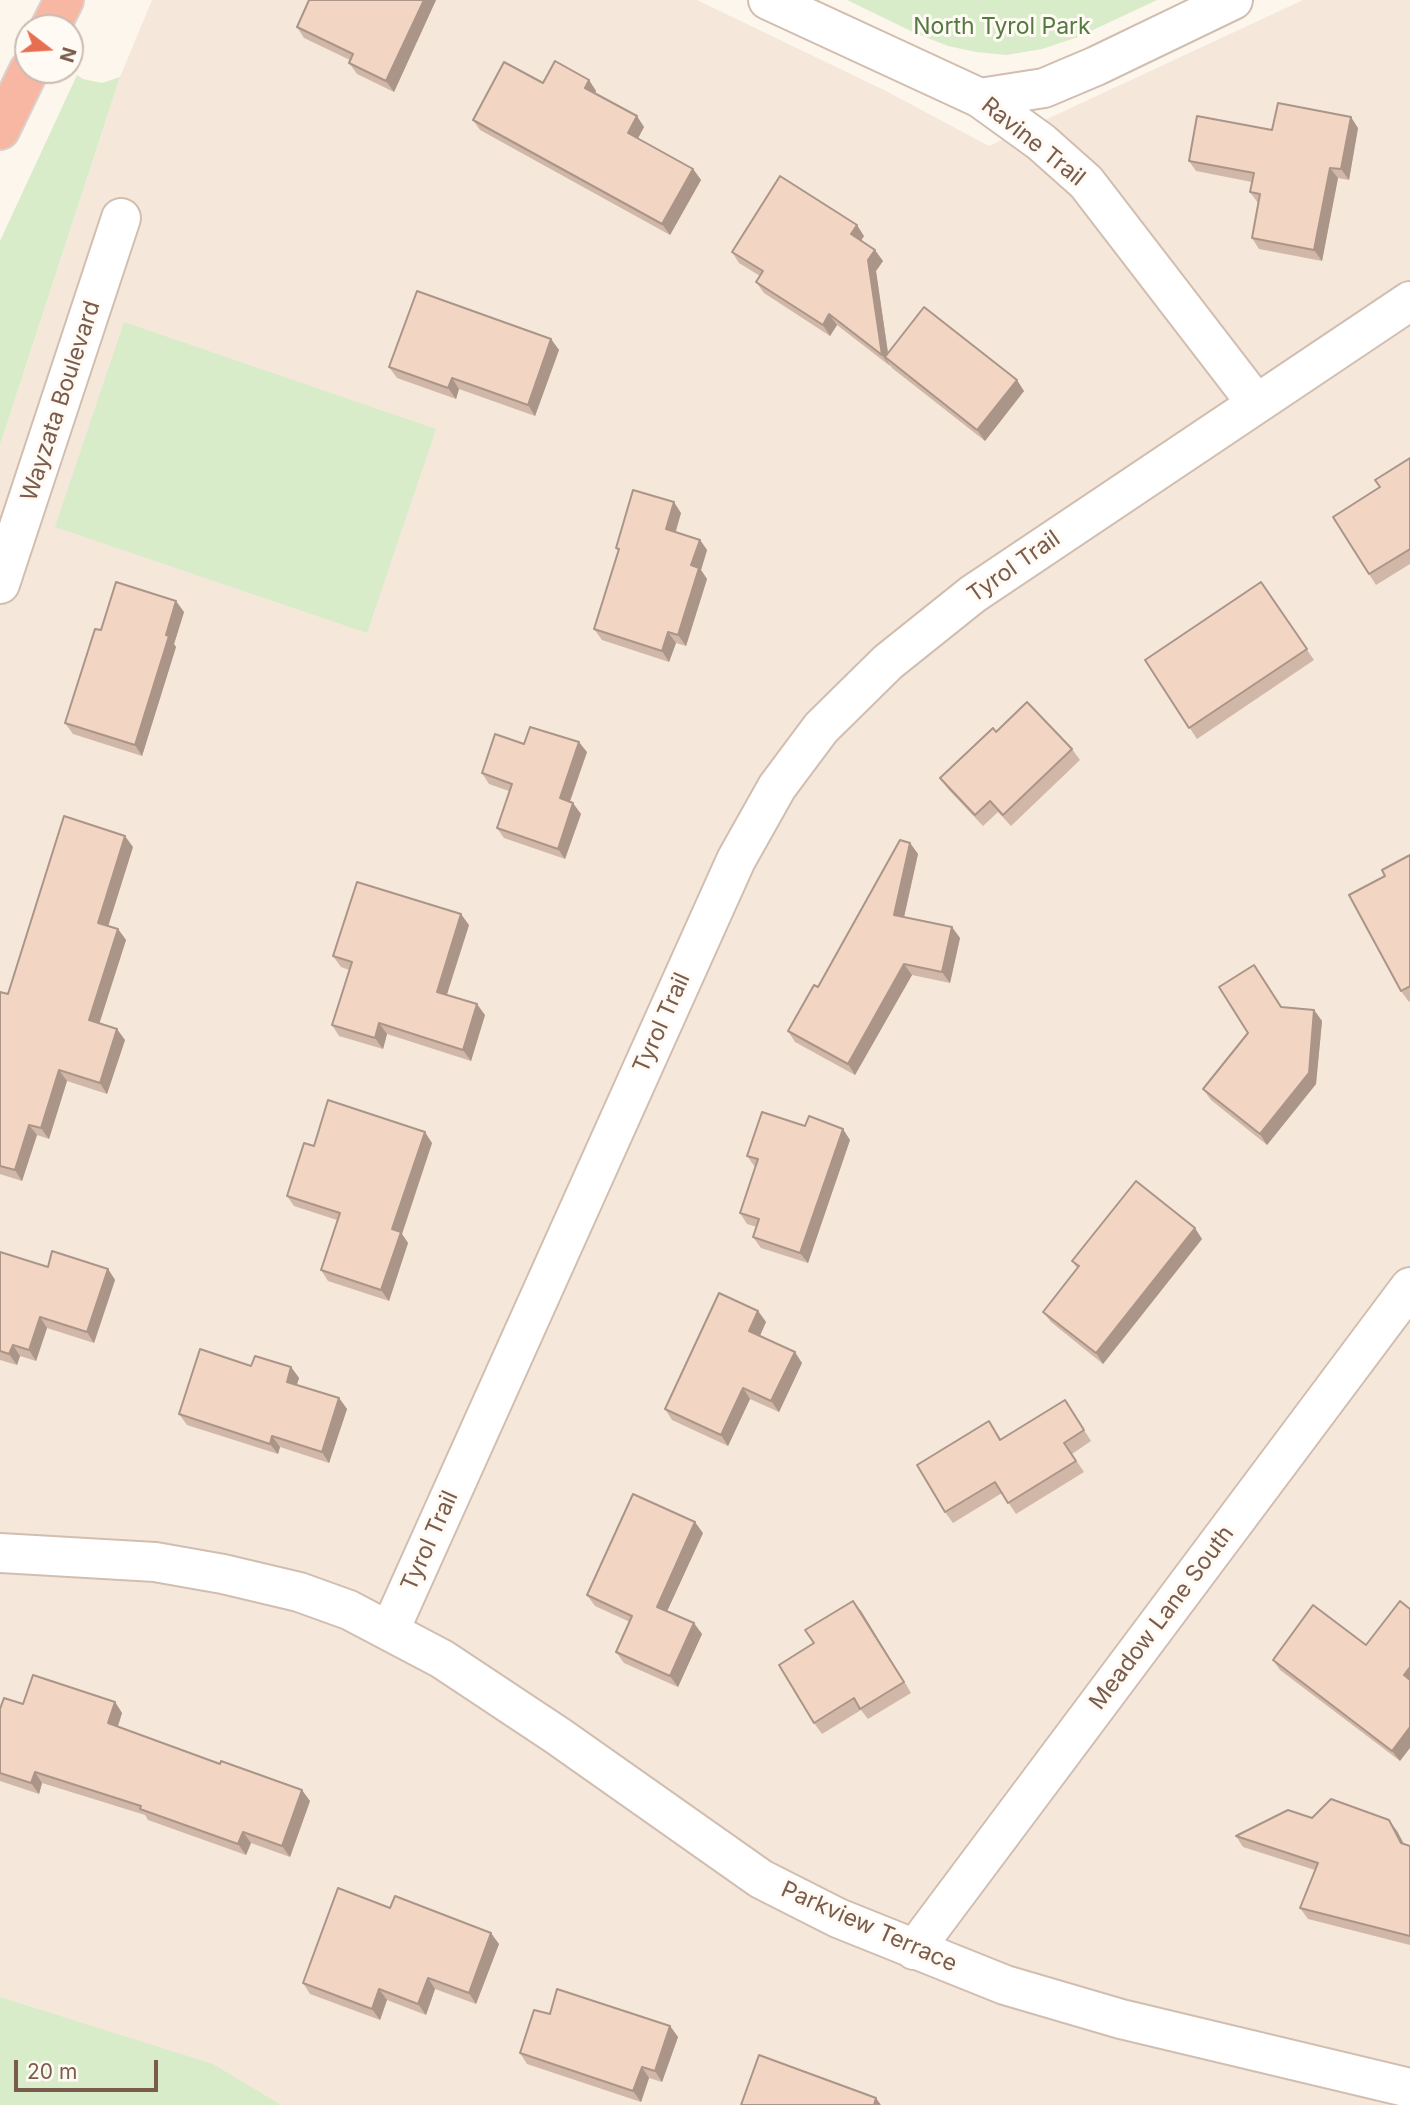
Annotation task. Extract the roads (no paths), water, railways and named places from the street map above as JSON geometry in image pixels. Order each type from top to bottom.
[{"type":"highway","points":[[0,130],[22,84]]},
{"type":"street","name":"Ravine Trail","points":[[768,0],[980,98],[1041,142],[1086,182],[1256,403]]},
{"type":"street","points":[[980,98],[1044,88],[1233,0]]},
{"type":"street","name":"Wayzata Boulevard","points":[[0,584],[121,218]]},
{"type":"street","name":"Tyrol Trail","points":[[390,1630],[731,872],[776,788],[821,728],[888,662],[973,594],[1410,301]]},
{"type":"street","name":"Meadow Lane South","points":[[914,1950],[1410,1287]]},
{"type":"street","points":[[0,1553],[155,1562],[223,1574],[299,1592],[349,1610],[390,1630]]},
{"type":"street","name":"Parkview Terrace","points":[[390,1630],[442,1659],[558,1736],[761,1879],[838,1918],[1005,1985],[1121,2019],[1410,2088]]},
{"type":"park label","name":"North Tyrol Park","points":[[1002,27]]}]
